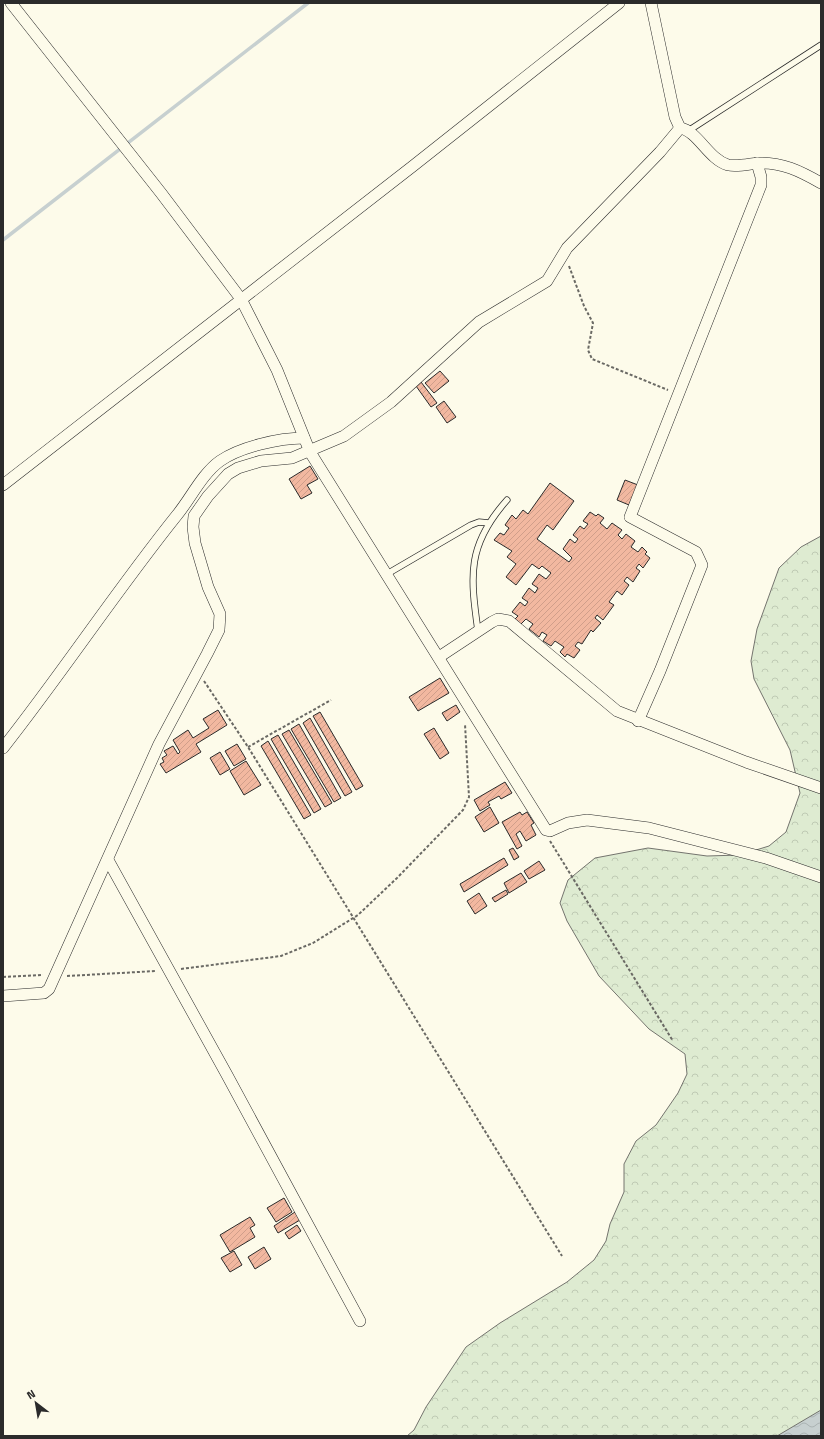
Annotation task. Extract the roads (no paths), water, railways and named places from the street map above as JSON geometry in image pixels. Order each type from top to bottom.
[{"type":"street","points":[[11,3],[161,193],[241,299],[277,370],[310,452],[548,831],[552,831],[568,823],[587,820],[649,828],[766,858],[821,877]]},
{"type":"street","points":[[3,485],[407,171],[619,3]]},
{"type":"street","points":[[651,3],[675,117],[684,130],[719,161],[729,165],[775,163],[802,172],[821,183]]},
{"type":"street","points":[[3,996],[44,993],[49,989],[159,744],[198,672],[218,630],[220,614],[208,587],[195,543],[194,516],[218,484],[238,468],[261,461],[292,458],[310,452],[344,436],[391,402],[479,322],[547,281],[574,240],[660,152],[684,130]]},
{"type":"street","points":[[638,721],[660,671],[702,566],[696,552],[630,517],[761,185],[757,163]]},
{"type":"street","points":[[3,748],[36,706],[154,544],[214,467],[232,453],[293,438],[304,438]]},
{"type":"street","points":[[439,657],[498,619],[509,622],[610,706],[638,721],[746,762],[821,788]]},
{"type":"street","points":[[108,860],[170,970],[360,1321]]},
{"type":"lane","points":[[684,130],[821,46]]},
{"type":"lane","points":[[478,631],[472,570],[475,552],[489,523],[507,500]]},
{"type":"lane","points":[[387,574],[471,525],[479,522],[489,523]]},
{"type":"water","points":[[821,1410],[821,1436],[777,1436]]},
{"type":"waterway","points":[[3,240],[308,3]]}]
